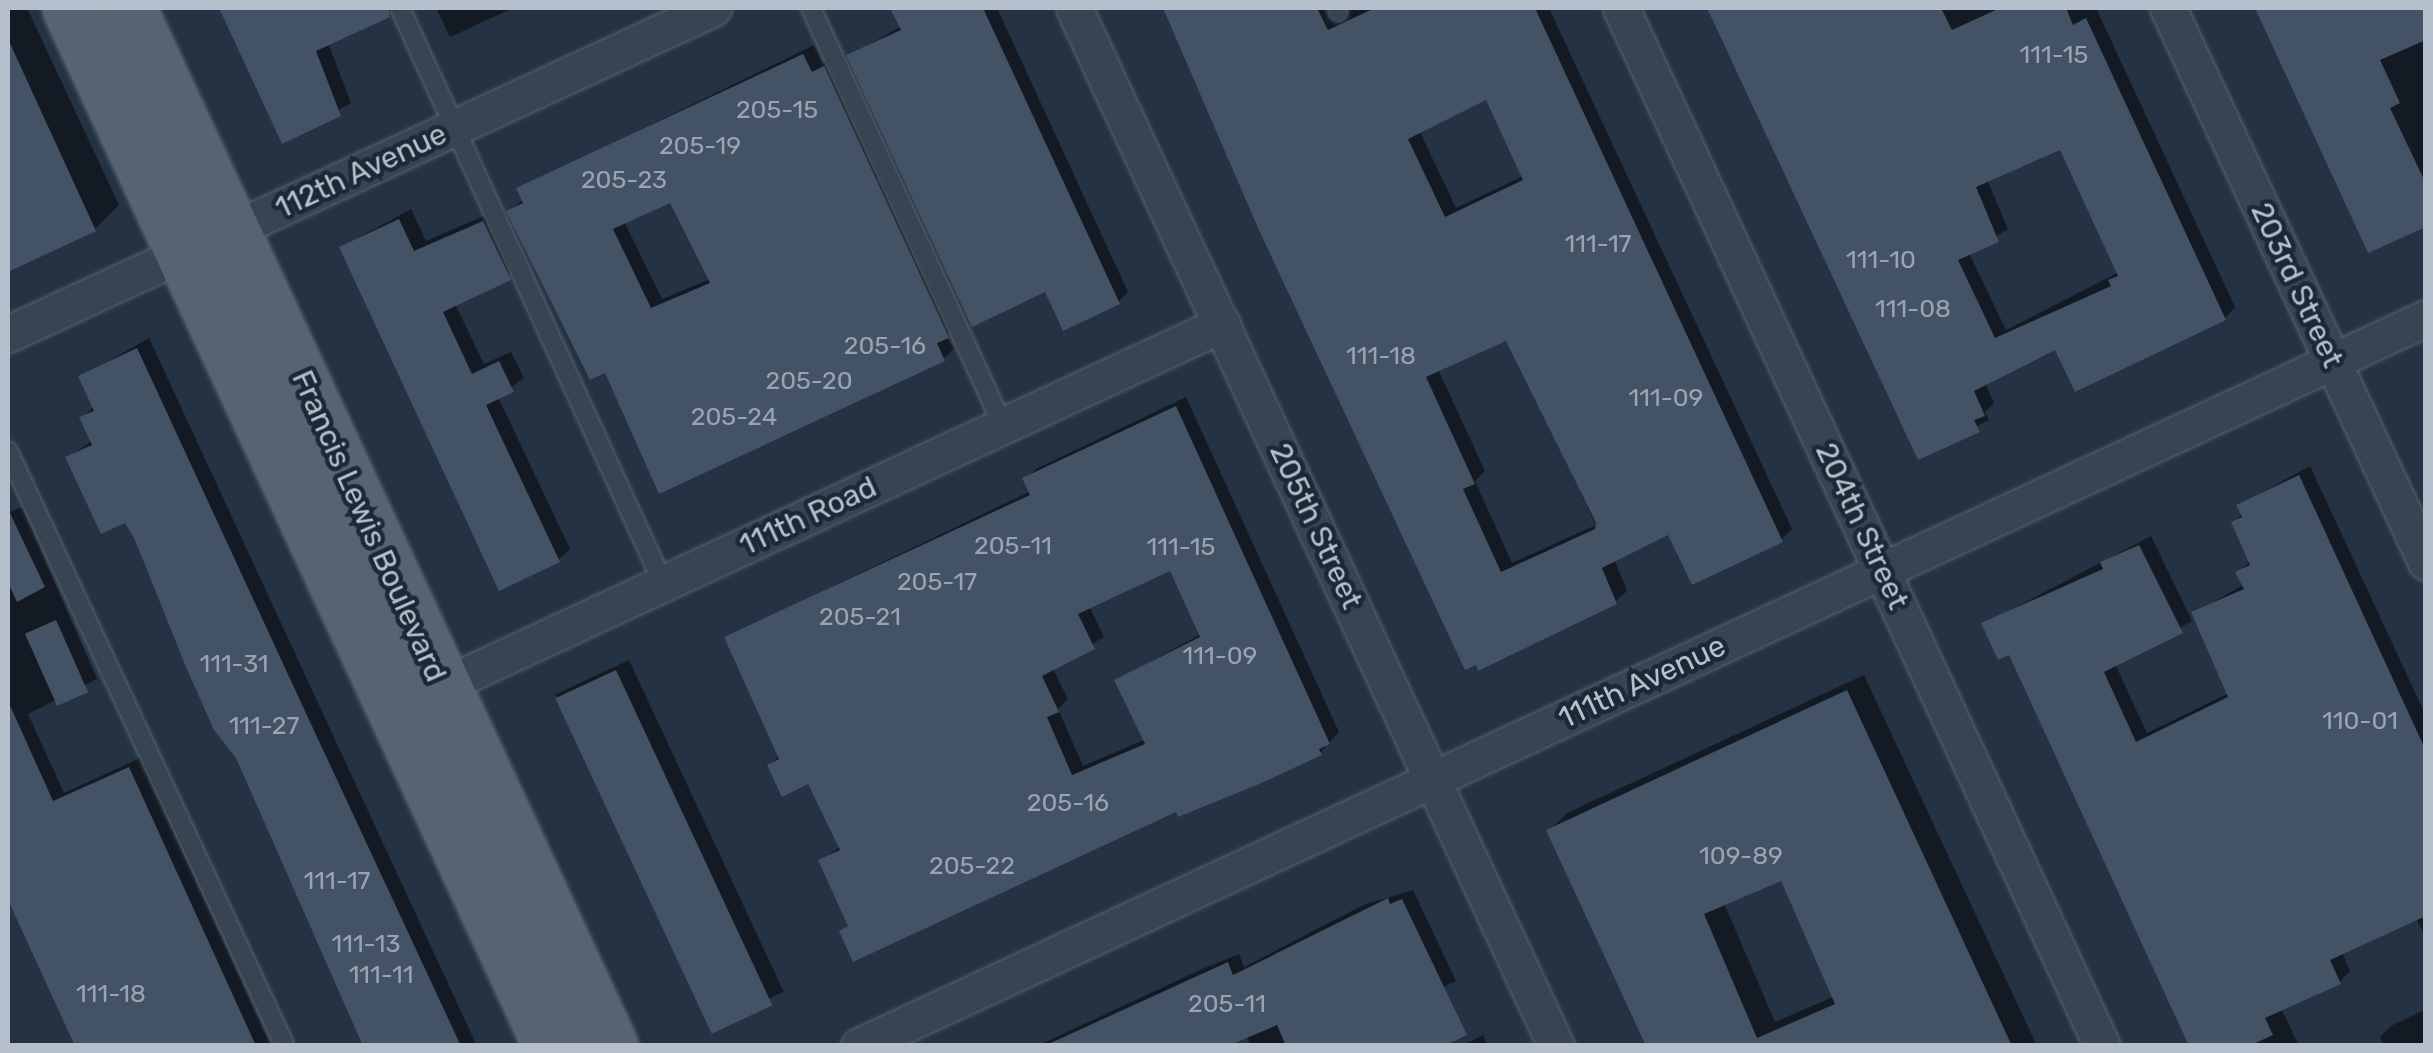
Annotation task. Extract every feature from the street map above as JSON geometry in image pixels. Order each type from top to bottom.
[{"type":"main road","name":"Francis Lewis Boulevard","points":[[70,8],[184,252],[418,697],[610,1046]]},
{"type":"main road","name":"Francis Lewis Boulevard","points":[[128,8],[234,228],[550,1046]]},
{"type":"street","name":"112th Avenue","points":[[8,334],[714,8]]},
{"type":"street","name":"205th Street","points":[[1074,8],[1556,1046]]},
{"type":"street","name":"204th Street","points":[[1621,8],[2102,1046]]},
{"type":"street","name":"203rd Street","points":[[2168,8],[2426,562]]},
{"type":"street","name":"111th Avenue","points":[[860,1046],[2426,318]]},
{"type":"street","name":"111th Road","points":[[418,697],[1222,324]]},
{"type":"lane","points":[[400,8],[663,583]]},
{"type":"lane","points":[[811,8],[1003,425]]},
{"type":"lane","points":[[8,451],[285,1046]]},
{"type":"building","points":[[219,8],[388,8],[390,17],[316,51],[341,116],[282,144]]},
{"type":"building","points":[[890,8],[983,8],[1120,304],[1063,331],[1045,292],[972,327],[846,55],[901,30]]},
{"type":"building","points":[[1163,8],[1317,8],[1328,30],[1375,8],[1535,8],[1783,542],[1692,585],[1668,535],[1602,568],[1617,604],[1478,671],[1476,665],[1465,670],[1258,228]],"holes":[[[1486,100],[1523,180],[1445,217],[1408,139]],[[1506,341],[1596,523],[1595,529],[1501,572],[1463,489],[1475,484],[1426,377]]]},
{"type":"building","points":[[1707,8],[1941,8],[1952,30],[2000,8],[2066,8],[2073,25],[2086,18],[2226,320],[2075,392],[2055,350],[1974,391],[1985,416],[1974,420],[1980,432],[1918,460]],"holes":[[[2060,150],[2118,276],[2108,280],[2111,286],[1995,338],[1958,260],[1999,242],[1976,187]]]},
{"type":"building","points":[[2255,8],[2426,8],[2426,40],[2380,60],[2400,103],[2390,108],[2426,184],[2426,227],[2368,253]]},
{"type":"building","points":[[8,39],[96,231],[8,272]]},
{"type":"building","points":[[803,54],[812,72],[824,66],[949,338],[937,343],[945,361],[659,494],[605,373],[590,380],[506,211],[523,203],[516,188]],"holes":[[[670,203],[710,283],[651,308],[613,229]]]},
{"type":"building","points":[[399,219],[414,251],[483,221],[511,280],[443,312],[472,374],[499,361],[514,392],[486,405],[560,562],[499,591],[339,247]]},
{"type":"building","points":[[137,348],[461,1046],[363,1046],[236,758],[214,730],[135,540],[125,523],[101,534],[65,457],[92,445],[79,417],[94,411],[78,376]]},
{"type":"building","points":[[1176,406],[1330,744],[1319,749],[1322,755],[1259,784],[1178,817],[1176,812],[853,962],[839,931],[848,926],[818,860],[840,850],[808,784],[782,797],[767,765],[779,759],[724,637],[1030,495],[1022,478]],"holes":[[[1170,571],[1200,637],[1114,680],[1145,744],[1072,775],[1047,717],[1059,712],[1042,676],[1095,649],[1078,614]]]},
{"type":"building","points":[[2299,475],[2426,751],[2426,916],[2330,960],[2341,984],[2265,1018],[2273,1035],[2249,1046],[2189,1046],[2009,655],[1998,660],[1981,623],[2103,569],[2100,562],[2139,545],[2183,633],[2104,672],[2136,742],[2228,697],[2191,612],[2244,589],[2235,572],[2250,565],[2231,522],[2242,517],[2236,505]]},
{"type":"building","points":[[8,509],[45,587],[17,602],[8,583]]},
{"type":"building","points":[[56,620],[88,692],[57,706],[25,634]]},
{"type":"building","points":[[616,670],[772,1005],[712,1034],[555,698]]},
{"type":"building","points":[[1847,690],[2012,1046],[1646,1046],[1546,830]],"holes":[[[1781,881],[1835,1004],[1757,1038],[1704,914]]]},
{"type":"building","points":[[8,701],[53,801],[129,767],[256,1046],[75,1046],[8,900]]},
{"type":"building","points":[[1388,898],[1390,904],[1402,899],[1467,1035],[1444,1046],[1286,1046],[1277,1025],[1228,1046],[1044,1046],[1228,962],[1233,975]]}]
